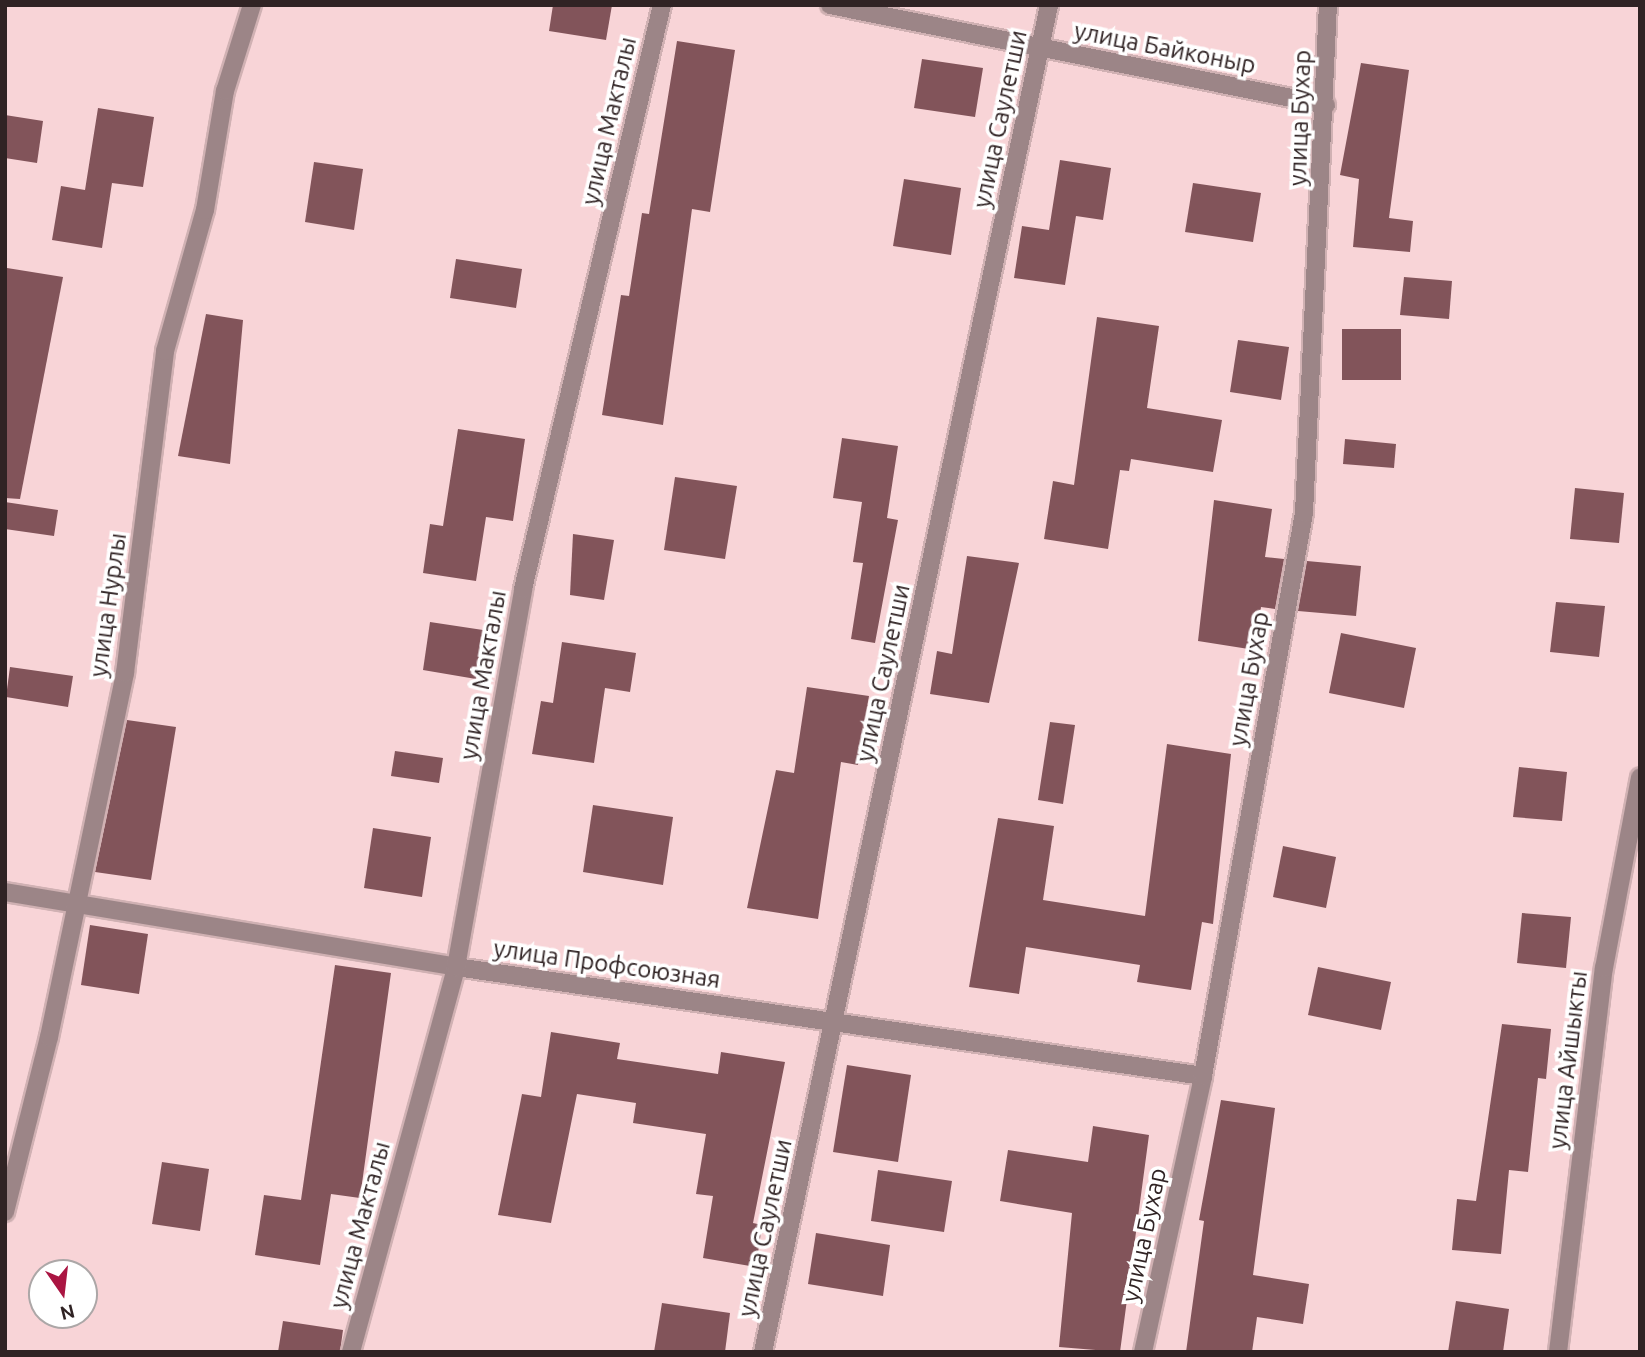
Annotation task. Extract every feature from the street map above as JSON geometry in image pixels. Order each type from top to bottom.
[{"type":"street","name":"улица Нурлы","points":[[5,1212],[125,673],[165,351],[205,210],[225,91],[252,5]]},
{"type":"street","name":"улица Макталы","points":[[351,1352],[456,967],[523,589],[662,5]]},
{"type":"street","name":"улица Байконыр","points":[[830,5],[1326,105]]},
{"type":"street","name":"улица Саулетши","points":[[763,1352],[1049,5]]},
{"type":"street","name":"улица Бухар","points":[[1143,1352],[1203,1076],[1304,513],[1326,105],[1328,5]]},
{"type":"street","name":"улица Айшыкты","points":[[1558,1352],[1604,968],[1640,776]]},
{"type":"street","name":"улица Профсоюзная","points":[[5,892],[74,908],[456,967],[1203,1076]]},
{"type":"building","points":[[553,5],[612,5],[606,40],[549,31]]},
{"type":"building","points":[[677,41],[735,50],[710,212],[692,209],[663,425],[602,415],[621,295],[629,296],[642,213],[649,214]]},
{"type":"building","points":[[922,59],[983,68],[975,117],[914,108]]},
{"type":"building","points":[[1361,63],[1409,70],[1389,218],[1413,221],[1410,252],[1353,247],[1359,179],[1340,175]]},
{"type":"building","points":[[98,108],[154,117],[143,187],[112,183],[102,248],[52,240],[61,186],[85,190]]},
{"type":"building","points":[[5,115],[43,121],[37,163],[5,158]]},
{"type":"building","points":[[1060,160],[1111,168],[1103,220],[1076,216],[1065,285],[1014,278],[1022,226],[1049,230]]},
{"type":"building","points":[[314,162],[363,169],[354,230],[305,222]]},
{"type":"building","points":[[904,179],[961,188],[951,255],[893,246]]},
{"type":"building","points":[[1193,183],[1261,193],[1253,242],[1185,232]]},
{"type":"building","points":[[456,259],[522,269],[516,308],[450,298]]},
{"type":"building","points":[[7,268],[63,277],[20,499],[5,498]]},
{"type":"building","points":[[1404,277],[1452,281],[1449,319],[1400,315]]},
{"type":"building","points":[[206,314],[243,320],[230,464],[178,456]]},
{"type":"building","points":[[1097,317],[1159,326],[1147,408],[1222,420],[1213,472],[1131,459],[1129,471],[1120,470],[1108,549],[1044,539],[1053,481],[1074,485]]},
{"type":"building","points":[[1342,329],[1401,329],[1401,380],[1342,380]]},
{"type":"building","points":[[1238,340],[1289,347],[1281,400],[1230,392]]},
{"type":"building","points":[[458,429],[525,439],[513,521],[486,517],[476,581],[423,573],[430,524],[443,526]]},
{"type":"building","points":[[842,438],[898,446],[887,518],[898,520],[875,643],[851,639],[863,563],[853,562],[862,502],[833,498]]},
{"type":"building","points":[[1345,439],[1396,444],[1394,468],[1343,464]]},
{"type":"building","points":[[675,477],[737,486],[725,559],[664,550]]},
{"type":"building","points":[[1575,488],[1624,493],[1619,543],[1570,539]]},
{"type":"building","points":[[1214,500],[1272,509],[1265,557],[1284,559],[1275,609],[1261,607],[1255,650],[1198,641]]},
{"type":"building","points":[[5,502],[58,510],[54,536],[5,529]]},
{"type":"building","points":[[573,534],[614,540],[604,600],[570,595]]},
{"type":"building","points":[[967,556],[1019,563],[989,703],[930,694],[937,651],[952,654]]},
{"type":"building","points":[[1307,561],[1361,566],[1356,616],[1298,611]]},
{"type":"building","points":[[1556,602],[1605,606],[1599,657],[1550,652]]},
{"type":"building","points":[[430,622],[483,630],[476,679],[423,670]]},
{"type":"building","points":[[1341,633],[1416,648],[1404,708],[1329,693]]},
{"type":"building","points":[[562,642],[636,653],[630,692],[605,688],[594,763],[532,754],[541,701],[553,703]]},
{"type":"building","points":[[10,667],[73,676],[68,707],[6,697]]},
{"type":"building","points":[[807,687],[869,696],[858,765],[841,762],[818,919],[747,908],[776,770],[794,773]]},
{"type":"building","points":[[127,720],[176,727],[151,880],[95,872]]},
{"type":"building","points":[[1050,722],[1075,725],[1063,804],[1038,800]]},
{"type":"building","points":[[1167,744],[1231,754],[1213,924],[1202,922],[1191,990],[1137,982],[1140,965],[1026,947],[1019,994],[969,987],[998,818],[1054,826],[1043,900],[1145,916]]},
{"type":"building","points":[[395,751],[443,758],[439,783],[391,776]]},
{"type":"building","points":[[1519,767],[1567,772],[1562,821],[1513,817]]},
{"type":"building","points":[[593,805],[673,817],[663,885],[583,872]]},
{"type":"building","points":[[373,828],[431,837],[422,897],[364,888]]},
{"type":"building","points":[[1283,846],[1336,857],[1326,908],[1273,897]]},
{"type":"building","points":[[1522,913],[1571,917],[1566,968],[1517,963]]},
{"type":"building","points":[[90,925],[148,934],[139,994],[81,985]]},
{"type":"building","points":[[335,965],[391,973],[360,1198],[331,1194],[320,1265],[255,1255],[264,1195],[301,1200]]},
{"type":"building","points":[[1318,967],[1391,982],[1381,1030],[1308,1015]]},
{"type":"building","points":[[1502,1024],[1551,1029],[1546,1079],[1538,1078],[1528,1172],[1509,1170],[1501,1254],[1452,1250],[1457,1199],[1476,1201]]},
{"type":"building","points":[[551,1032],[620,1043],[617,1059],[718,1074],[721,1052],[785,1062],[753,1223],[762,1225],[756,1267],[703,1258],[713,1196],[696,1194],[706,1134],[633,1123],[636,1103],[577,1094],[551,1223],[498,1215],[522,1094],[541,1097]]},
{"type":"building","points":[[847,1065],[911,1075],[898,1162],[833,1152]]},
{"type":"building","points":[[1221,1100],[1275,1108],[1253,1275],[1309,1284],[1303,1324],[1257,1317],[1252,1352],[1186,1352],[1204,1221],[1199,1220]]},
{"type":"building","points":[[1093,1126],[1149,1135],[1120,1352],[1059,1347],[1072,1213],[1000,1201],[1008,1150],[1088,1162]]},
{"type":"building","points":[[162,1162],[209,1169],[200,1231],[152,1224]]},
{"type":"building","points":[[878,1170],[952,1181],[944,1232],[871,1221]]},
{"type":"building","points":[[816,1233],[890,1245],[883,1296],[808,1284]]},
{"type":"building","points":[[1456,1301],[1509,1309],[1503,1352],[1448,1352]]},
{"type":"building","points":[[662,1303],[730,1313],[725,1352],[654,1352]]},
{"type":"building","points":[[283,1321],[343,1330],[340,1352],[278,1352]]}]
